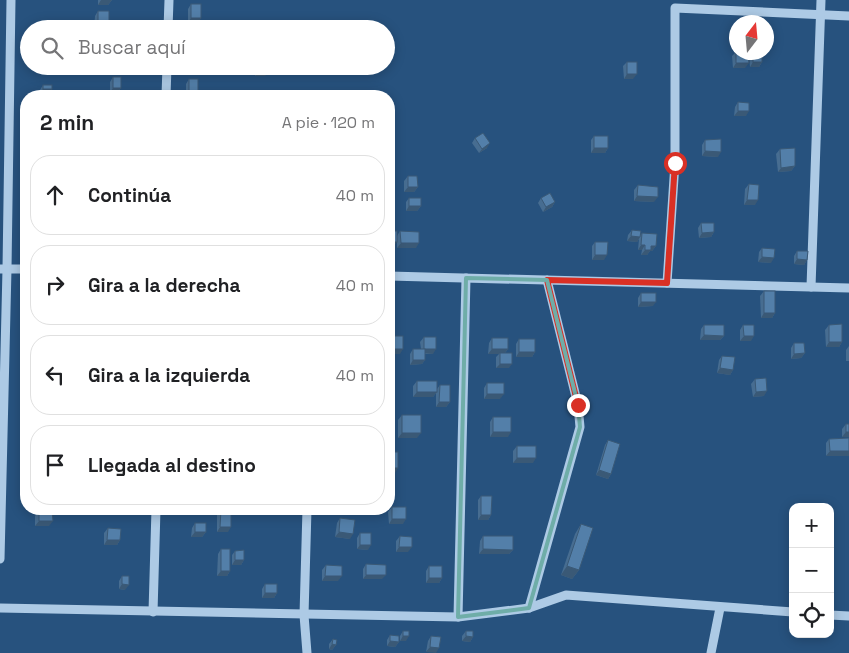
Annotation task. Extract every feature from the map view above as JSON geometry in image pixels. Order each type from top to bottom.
[{"type":"street","points":[[0,559],[4,269],[11,0]]},
{"type":"street","points":[[168,20],[169,0]]},
{"type":"street","points":[[811,287],[821,0]]},
{"type":"street","points":[[667,283],[675,163],[675,8],[849,16]]},
{"type":"street","points":[[166,90],[167,75]]},
{"type":"street","points":[[4,269],[20,269]]},
{"type":"street","points":[[395,276],[849,288]]},
{"type":"street","points":[[458,617],[466,278]]},
{"type":"street","points":[[528,608],[580,427],[578,405],[547,280]]},
{"type":"street","points":[[153,612],[156,515]]},
{"type":"street","points":[[307,515],[304,615],[307,653]]},
{"type":"street","points":[[0,608],[458,617],[528,608],[566,595],[789,612]]},
{"type":"street","points":[[711,653],[720,608]]},
{"type":"street","points":[[834,615],[849,616]]},
{"type":"highlighted area","points":[[466,278],[547,280],[578,405],[580,427],[574,450],[529,608],[458,617]]},
{"type":"building","points":[[191,4],[201,4],[201,18],[191,18]]},
{"type":"building","points":[[98,11],[109,11],[109,20],[98,20]]},
{"type":"building","points":[[736,60],[749,60],[749,63],[736,63]]},
{"type":"building","points":[[753,60],[762,60],[762,62],[753,62]]},
{"type":"building","points":[[627,62],[637,62],[637,74],[627,74]]},
{"type":"building","points":[[113,77],[121,77],[121,88],[113,88]]},
{"type":"building","points":[[189,79],[198,79],[198,90],[189,90]]},
{"type":"building","points":[[43,85],[52,85],[52,89],[43,89]]},
{"type":"building","points":[[738,102],[749,103],[749,111],[738,111]]},
{"type":"building","points":[[483,133],[490,143],[482,149],[475,138]]},
{"type":"building","points":[[594,136],[608,136],[608,148],[594,148]]},
{"type":"building","points":[[721,139],[721,152],[705,151],[705,140]]},
{"type":"building","points":[[795,148],[795,166],[781,168],[780,149]]},
{"type":"building","points":[[408,176],[417,176],[418,187],[408,187]]},
{"type":"building","points":[[749,184],[759,185],[758,200],[747,200]]},
{"type":"building","points":[[638,185],[658,187],[658,197],[637,196]]},
{"type":"building","points":[[550,193],[555,202],[546,207],[541,198]]},
{"type":"building","points":[[409,198],[421,198],[421,206],[409,206]]},
{"type":"building","points":[[701,223],[714,223],[714,232],[702,233]]},
{"type":"building","points":[[632,230],[641,231],[640,237],[631,236]]},
{"type":"building","points":[[395,231],[397,231],[397,242],[395,242]]},
{"type":"building","points":[[400,231],[419,232],[419,243],[401,243]]},
{"type":"building","points":[[642,233],[657,234],[656,246],[651,246],[651,250],[645,250],[645,245],[641,245]]},
{"type":"building","points":[[595,242],[608,242],[607,255],[595,255]]},
{"type":"building","points":[[762,248],[775,249],[774,258],[762,257]]},
{"type":"building","points":[[797,251],[808,251],[807,260],[797,259]]},
{"type":"building","points":[[764,291],[775,291],[775,313],[764,313]]},
{"type":"building","points":[[641,293],[656,293],[656,302],[641,302]]},
{"type":"building","points":[[842,324],[842,342],[829,342],[829,325]]},
{"type":"building","points":[[704,325],[724,325],[724,336],[704,335]]},
{"type":"building","points":[[743,325],[754,325],[754,336],[744,336]]},
{"type":"building","points":[[395,336],[403,336],[403,349],[395,349]]},
{"type":"building","points":[[424,337],[436,337],[436,349],[424,349]]},
{"type":"building","points":[[492,338],[508,338],[508,349],[492,349]]},
{"type":"building","points":[[519,339],[535,339],[535,352],[519,352]]},
{"type":"building","points":[[794,343],[804,343],[805,353],[794,354]]},
{"type":"building","points":[[413,349],[425,349],[425,360],[413,360]]},
{"type":"building","points":[[500,353],[512,353],[512,364],[500,364]]},
{"type":"building","points":[[722,356],[735,357],[733,370],[720,368]]},
{"type":"building","points":[[766,378],[767,391],[756,392],[755,379]]},
{"type":"building","points":[[417,381],[437,381],[437,392],[417,392]]},
{"type":"building","points":[[487,383],[504,383],[504,394],[487,394]]},
{"type":"building","points":[[440,385],[450,385],[450,402],[439,402]]},
{"type":"building","points":[[402,415],[421,415],[421,433],[402,433]]},
{"type":"building","points":[[493,417],[511,417],[511,432],[493,432]]},
{"type":"building","points":[[846,424],[849,424],[849,432],[846,432]]},
{"type":"building","points":[[849,438],[849,451],[830,451],[829,439]]},
{"type":"building","points":[[608,440],[620,444],[611,474],[599,470]]},
{"type":"building","points":[[517,446],[536,446],[536,458],[517,458]]},
{"type":"building","points":[[395,452],[398,452],[398,468],[395,468]]},
{"type":"building","points":[[481,496],[492,496],[491,515],[481,515]]},
{"type":"building","points":[[395,507],[406,507],[406,519],[392,519],[392,515],[395,515]]},
{"type":"building","points":[[39,515],[52,515],[53,521],[39,521]]},
{"type":"building","points":[[221,515],[231,515],[231,527],[220,527]]},
{"type":"building","points":[[340,518],[355,520],[353,534],[339,532]]},
{"type":"building","points":[[195,523],[206,523],[206,532],[195,532]]},
{"type":"building","points":[[581,524],[593,528],[579,570],[567,566]]},
{"type":"building","points":[[108,528],[121,529],[120,540],[107,540]]},
{"type":"building","points":[[360,533],[371,533],[371,545],[360,545]]},
{"type":"building","points":[[400,536],[412,537],[412,547],[399,547]]},
{"type":"building","points":[[483,536],[513,536],[513,550],[483,549]]},
{"type":"building","points":[[221,549],[230,549],[230,571],[221,571]]},
{"type":"building","points":[[244,550],[244,560],[235,560],[235,551]]},
{"type":"building","points":[[366,564],[386,565],[386,575],[366,575]]},
{"type":"building","points":[[326,565],[342,566],[342,576],[325,576]]},
{"type":"building","points":[[429,566],[442,566],[442,578],[429,578]]},
{"type":"building","points":[[122,576],[129,576],[129,585],[122,584]]},
{"type":"building","points":[[265,584],[277,584],[277,593],[265,593]]},
{"type":"building","points":[[403,631],[409,631],[409,636],[403,636]]},
{"type":"building","points":[[466,631],[473,631],[473,637],[466,636]]},
{"type":"building","points":[[390,635],[399,636],[399,642],[390,641]]},
{"type":"building","points":[[431,636],[441,637],[439,648],[430,647]]},
{"type":"building","points":[[333,639],[337,640],[336,645],[332,644]]},
{"type":"route","points":[[578,405],[547,280],[667,283],[675,163]]}]
